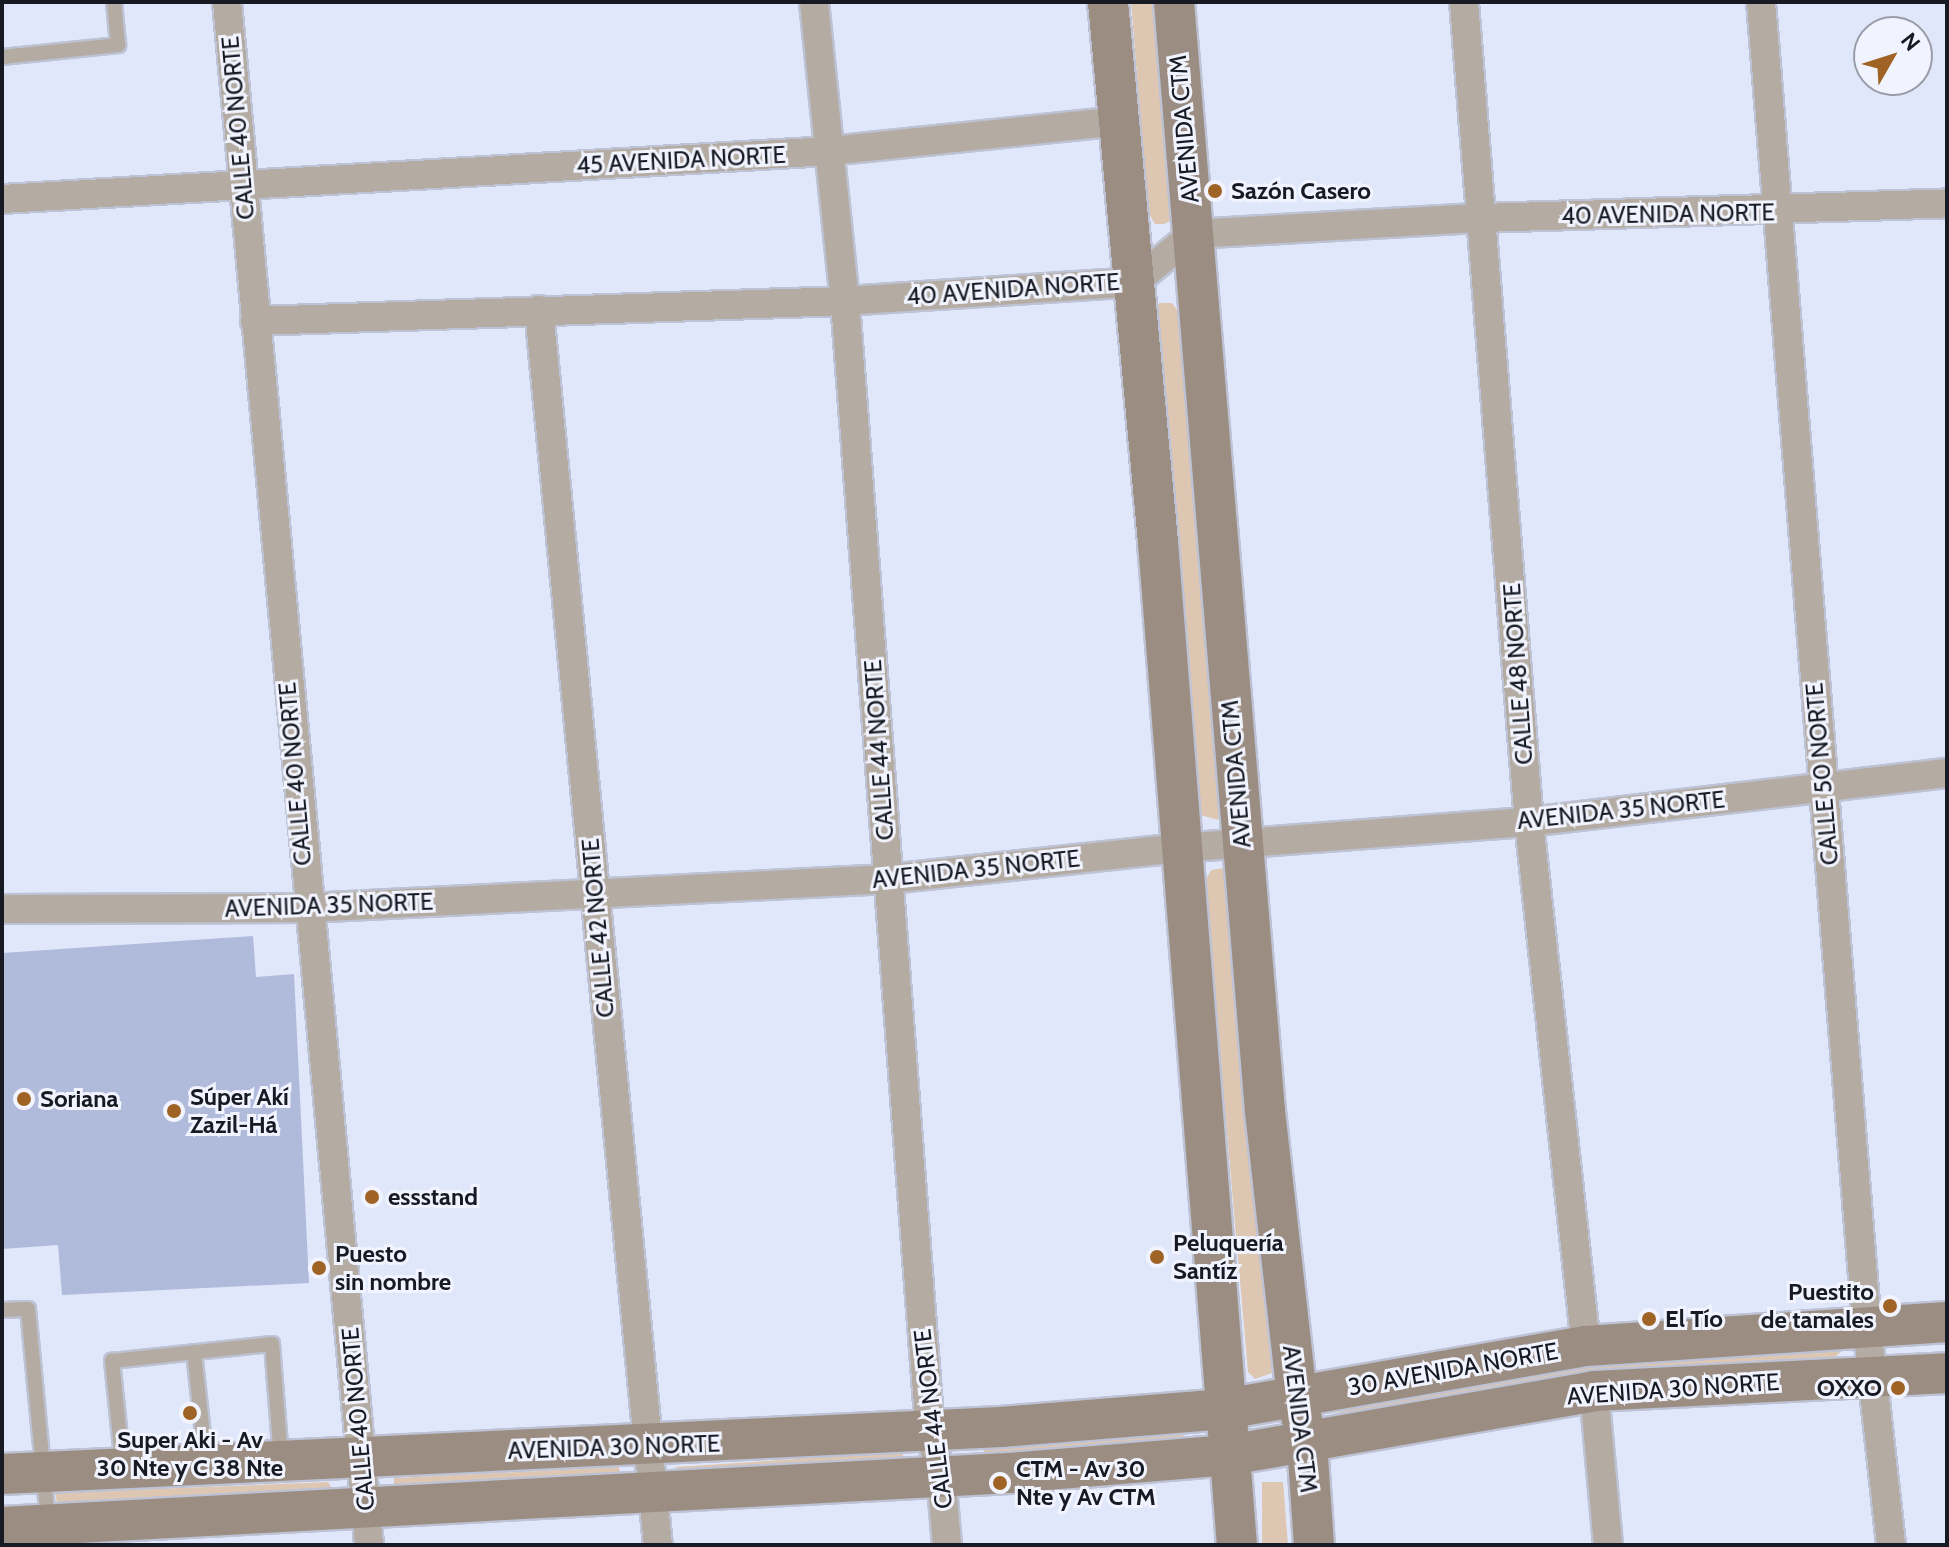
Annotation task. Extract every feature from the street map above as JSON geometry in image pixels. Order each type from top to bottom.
[{"type":"street","name":"CALLE 40 NORTE","points":[[227,2],[307,908],[363,1456],[367,1526]]},
{"type":"street","name":"CALLE 44 NORTE","points":[[814,2],[845,301],[930,1432],[941,1476],[947,1545]]},
{"type":"street","points":[[1108,2],[1135,282],[1237,1545]]},
{"type":"street","name":"AVENIDA CTM","points":[[1174,2],[1242,843],[1297,1397],[1307,1443],[1314,1545]]},
{"type":"street","name":"CALLE 48 NORTE","points":[[1464,2],[1529,822],[1586,1346]]},
{"type":"street","name":"CALLE 50 NORTE","points":[[1761,2],[1867,1327],[1875,1376],[1891,1545]]},
{"type":"street","name":"45 AVENIDA NORTE","points":[[2,199],[830,151],[1118,121]]},
{"type":"street","name":"40 AVENIDA NORTE","points":[[255,321],[845,301],[1135,282],[1193,234],[1482,218],[1776,212],[1947,203]]},
{"type":"street","name":"CALLE 42 NORTE","points":[[539,310],[646,1446],[658,1545]]},
{"type":"street","name":"AVENIDA 35 NORTE","points":[[2,909],[307,908],[889,879],[1180,848],[1529,822],[1947,773]]},
{"type":"street","name":"AVENIDA 30 NORTE","points":[[1586,1346],[1947,1322]]},
{"type":"street","name":"30 AVENIDA NORTE","points":[[1225,1409],[1586,1346]]},
{"type":"street","name":"AVENIDA 30 NORTE","points":[[1307,1443],[1594,1391],[1947,1373]]},
{"type":"street","points":[[1594,1391],[1608,1545]]},
{"type":"street","name":"AVENIDA 30 NORTE","points":[[21,1473],[930,1432],[1225,1409]]},
{"type":"street","points":[[1229,1455],[1307,1443]]},
{"type":"street","name":"AVENIDA 30 NORTE","points":[[2,1527],[367,1526],[654,1493],[1010,1473],[1229,1455]]},
{"type":"lane","points":[[2,57],[118,45],[114,2]]},
{"type":"lane","points":[[2,1310],[28,1309],[21,1473],[48,1525]]},
{"type":"lane","points":[[124,1467],[112,1361],[272,1344],[281,1462]]},
{"type":"lane","points":[[194,1352],[206,1464]]},
{"type":"shaded area","points":[[1131,2],[1152,2],[1173,220],[1164,224],[1155,224],[1148,212]]},
{"type":"shaded area","points":[[1159,303],[1172,303],[1179,312],[1221,808],[1218,820],[1197,814],[1154,313]]},
{"type":"shaded area","points":[[1224,868],[1272,1373],[1255,1379],[1248,1372],[1205,882],[1211,870]]},
{"type":"shaded area","points":[[1845,1348],[1834,1358],[1592,1376],[1328,1422],[1323,1417],[1387,1398],[1589,1361]]},
{"type":"shaded area","points":[[1183,1431],[1184,1441],[986,1454],[981,1448]]},
{"type":"shaded area","points":[[903,1452],[903,1458],[682,1473],[675,1467]]},
{"type":"shaded area","points":[[619,1467],[620,1474],[394,1487],[394,1478]]},
{"type":"shaded area","points":[[328,1482],[332,1488],[328,1490],[86,1501],[57,1502],[55,1493]]},
{"type":"shaded area","points":[[1262,1482],[1283,1482],[1288,1545],[1262,1545]]},
{"type":"building","name":"Súper Akí Zazil-Há","points":[[253,936],[256,977],[294,974],[309,1283],[62,1295],[58,1245],[2,1249],[2,953]]},
{"type":"place","name":"Sazón Casero","points":[[1215,191]]},
{"type":"place","name":"Soriana","points":[[24,1099]]},
{"type":"place","name":"Súper Akí Zazil-Há","points":[[174,1111]]},
{"type":"place","name":"essstand","points":[[372,1197]]},
{"type":"place","name":"Peluquería Santíz","points":[[1157,1257]]},
{"type":"place","name":"Puesto sin nombre","points":[[319,1268]]},
{"type":"place","name":"Puestito de tamales","points":[[1890,1306]]},
{"type":"place","name":"El Tío","points":[[1649,1319]]},
{"type":"place","name":"OXXO","points":[[1898,1388]]},
{"type":"place","name":"Super Aki - Av 30 Nte y C 38 Nte","points":[[190,1413]]},
{"type":"place","name":"CTM - Av 30 Nte y Av CTM","points":[[1000,1483]]}]
